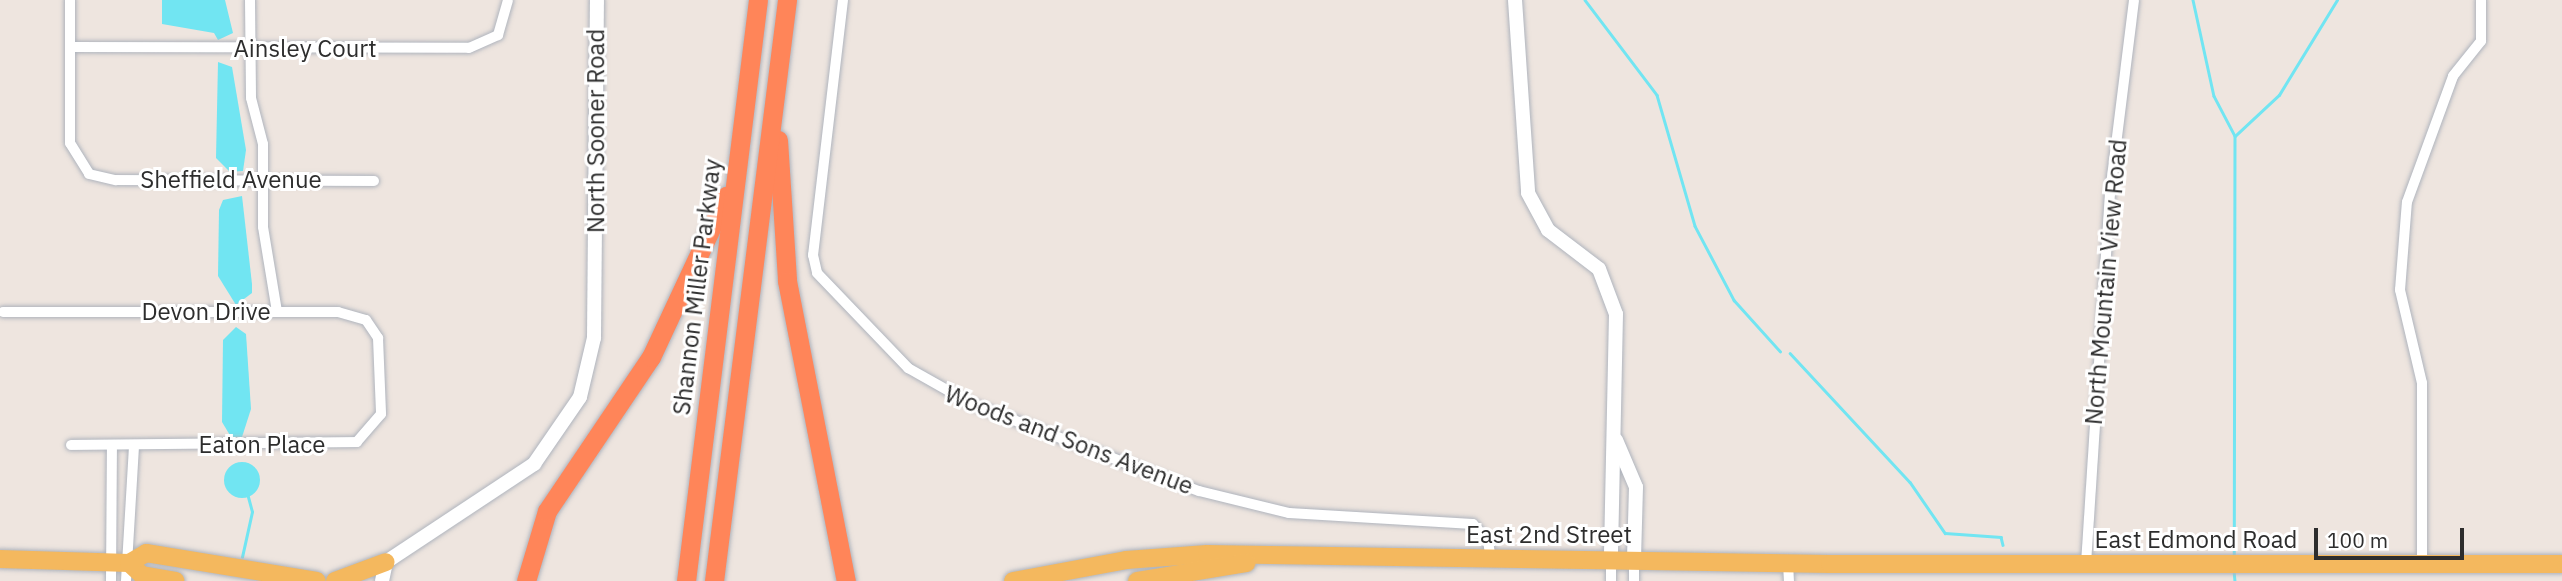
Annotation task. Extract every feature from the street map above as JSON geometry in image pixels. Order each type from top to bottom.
[{"type":"highway","name":"Shannon Miller Parkway","points":[[686,581],[758,0]]},
{"type":"highway","points":[[714,581],[787,0]]},
{"type":"highway","points":[[777,69],[788,281],[846,581]]},
{"type":"highway","points":[[525,579],[547,511],[663,335],[735,173]]},
{"type":"main road","points":[[122,569],[146,553],[317,581]]},
{"type":"main road","name":"East 2nd Street","points":[[1013,581],[1170,555],[1268,559],[1634,559],[1788,572],[1830,564]]},
{"type":"main road","points":[[0,559],[122,569],[175,581]]},
{"type":"main road","name":"East 2nd Street","points":[[1137,581],[1268,559]]},
{"type":"main road","points":[[335,581],[386,562]]},
{"type":"main road","name":"East Edmond Road","points":[[1830,564],[2562,564]]},
{"type":"street","points":[[70,0],[70,47]]},
{"type":"street","points":[[250,0],[250,49],[263,180],[263,227],[277,312]]},
{"type":"street","name":"Ainsley Court","points":[[70,47],[479,47],[498,35],[508,0]]},
{"type":"street","name":"North Sooner Road","points":[[386,562],[508,485],[551,446],[590,366],[596,262],[597,0]]},
{"type":"street","name":"Woods and Sons Avenue","points":[[843,0],[813,255],[817,273],[908,368],[972,404],[1199,492],[1289,513],[1473,524],[1488,541],[1491,559]]},
{"type":"street","points":[[1515,0],[1528,193],[1548,230],[1587,257],[1613,296],[1616,440],[1611,581]]},
{"type":"street","name":"North Mountain View Road","points":[[2086,564],[2110,193],[2134,0]]},
{"type":"street","points":[[2422,564],[2422,383],[2400,290],[2407,202],[2453,76],[2481,41],[2481,0]]},
{"type":"street","name":"Sheffield Avenue","points":[[70,47],[71,143],[89,174],[116,180],[374,181]]},
{"type":"street","name":"Devon Drive","points":[[4,312],[277,312],[360,317],[375,331],[381,358]]},
{"type":"street","name":"Eaton Place","points":[[71,445],[357,442],[381,414],[381,358]]},
{"type":"street","points":[[1616,440],[1636,487],[1634,581]]},
{"type":"street","points":[[111,446],[122,569]]},
{"type":"street","points":[[111,581],[122,569],[134,446]]},
{"type":"street","points":[[382,581],[386,562]]},
{"type":"water","points":[[162,0],[225,0],[233,33],[218,40],[214,33],[162,24]]},
{"type":"water","points":[[218,62],[232,67],[246,150],[243,171],[230,172],[216,158]]},
{"type":"water","points":[[242,196],[252,293],[236,305],[218,276],[219,210],[223,200]]},
{"type":"water","points":[[236,327],[246,334],[251,409],[242,437],[231,437],[222,422],[223,340]]},
{"type":"water","points":[[242,462],[255,467],[260,480],[255,493],[242,498],[229,493],[224,480],[229,467]]},
{"type":"waterway","points":[[1585,0],[1657,95],[1695,226],[1734,300],[1780,351]]},
{"type":"waterway","points":[[2193,0],[2214,96],[2235,136],[2234,557]]},
{"type":"waterway","points":[[2235,136],[2279,95],[2337,0]]},
{"type":"waterway","points":[[1790,353],[1910,482],[1945,533],[2001,537],[2003,545]]},
{"type":"waterway","points":[[242,557],[252,512],[248,497]]},
{"type":"waterway","points":[[2234,570],[2235,581]]}]
